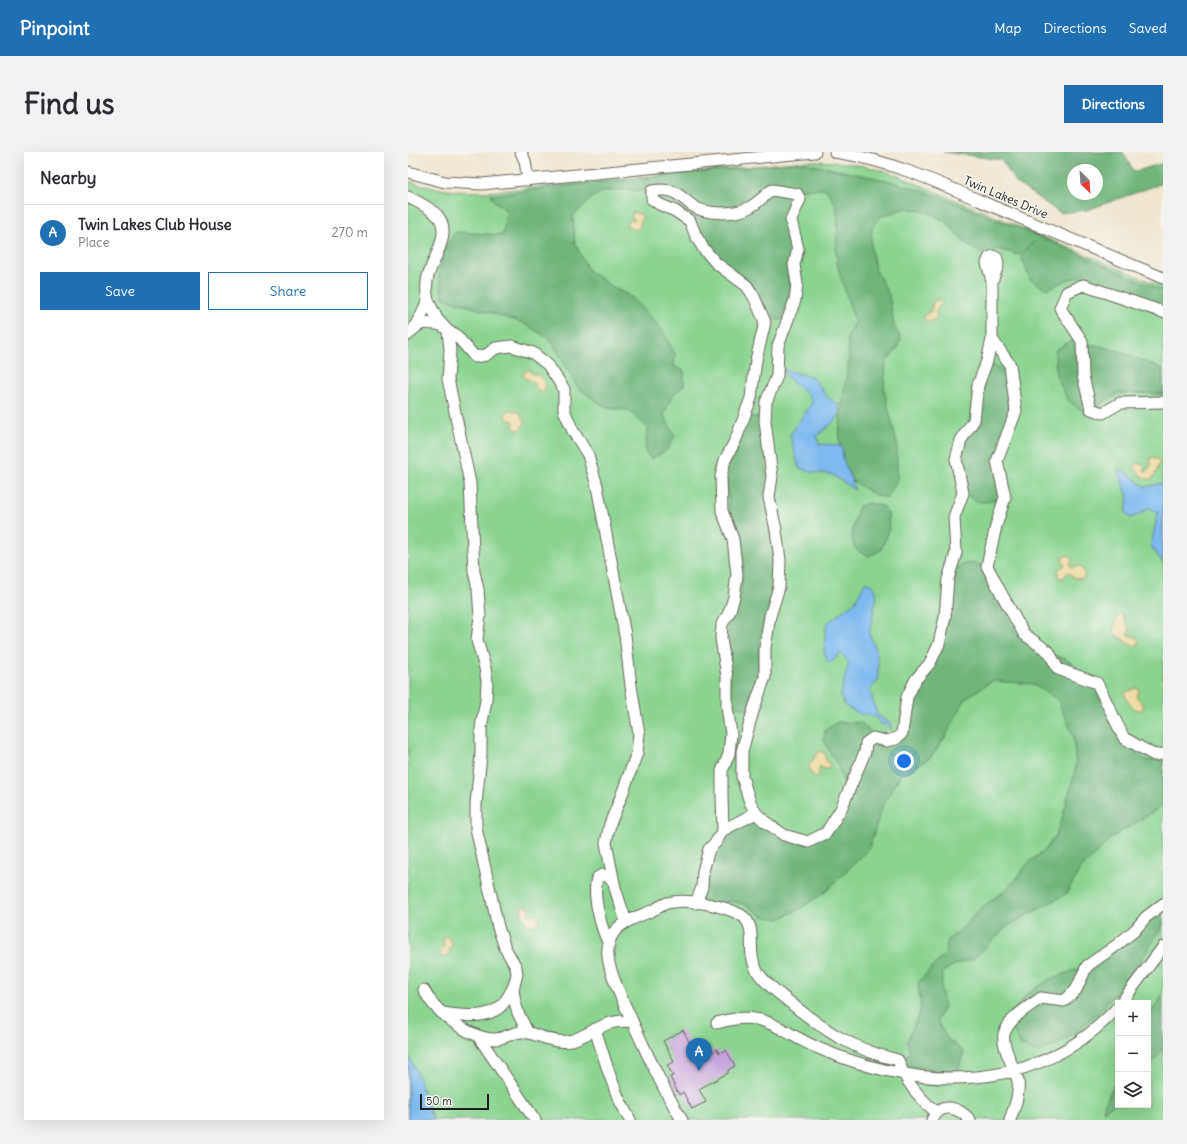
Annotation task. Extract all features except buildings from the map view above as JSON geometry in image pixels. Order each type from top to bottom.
[{"type":"street","points":[[521,152],[525,161],[528,180]]},
{"type":"street","points":[[408,172],[428,178],[460,183],[482,184],[815,152]]},
{"type":"street","name":"Twin Lakes Drive","points":[[835,152],[855,155],[872,160],[942,184],[1163,278]]},
{"type":"street","points":[[696,903],[702,887],[703,871],[709,849],[716,842],[723,830],[722,771],[729,754],[731,734],[727,706],[727,677],[721,638],[722,624],[729,613],[734,597],[737,575],[733,539],[722,511],[721,476],[725,460],[736,439],[751,398],[756,360],[765,322],[754,297],[747,286],[716,263],[707,253],[695,234],[690,221],[652,199],[652,191],[662,189],[676,192],[695,207],[715,213],[738,212],[751,207],[772,190],[798,194],[800,199],[791,220],[798,249],[794,265],[797,284],[795,300],[778,346],[777,376],[766,402],[765,421],[772,476],[769,497],[776,530],[780,560],[779,587],[770,616],[765,648],[765,677],[753,711],[742,751],[742,777],[750,802],[756,813],[764,821],[784,836],[808,842],[826,833],[841,809],[864,752],[866,743],[873,738],[886,742],[896,739],[902,733],[907,697],[916,679],[930,663],[939,644],[944,617],[948,579],[956,553],[954,516],[964,492],[956,459],[961,440],[974,420],[978,385],[987,361],[992,339],[992,281]]},
{"type":"street","points":[[408,197],[428,207],[438,216],[442,224],[443,233],[435,259],[428,274],[426,293],[432,310],[445,328],[450,350],[448,379],[470,483],[474,572],[478,589],[480,616],[477,640],[487,681],[486,700],[481,728],[476,828],[498,927],[505,948],[516,967],[517,974],[514,986],[515,1002],[518,1013],[528,1033]]},
{"type":"street","points":[[1163,312],[1083,285],[1067,292],[1060,308],[1082,341],[1083,376],[1091,409],[1103,413],[1120,403],[1163,402]]},
{"type":"street","points":[[408,335],[422,314],[428,300]]},
{"type":"street","points":[[415,326],[426,323],[445,328],[455,334],[475,357],[486,355],[496,348],[512,346],[533,352],[548,365],[564,389],[564,410],[573,431],[588,455],[597,486],[626,635],[631,686],[639,734],[637,753],[610,824],[606,843],[614,882],[626,922]]},
{"type":"street","points":[[992,339],[1010,365],[1016,411],[997,461],[1005,497],[996,526],[988,566],[1024,634],[1049,652],[1058,669],[1097,683],[1124,738],[1154,755],[1163,754]]},
{"type":"street","points":[[723,830],[756,813]]},
{"type":"street","points":[[608,857],[597,878],[595,886],[596,900],[605,936],[609,944]]},
{"type":"street","points":[[597,878],[602,875],[607,876],[614,882]]},
{"type":"street","points":[[682,1120],[665,1092],[632,1021],[617,986],[610,966],[607,950],[611,937],[620,926],[667,903],[696,903],[726,909],[742,916],[750,925],[752,957],[758,972],[774,990],[838,1038],[863,1050],[898,1060],[902,1073],[934,1116],[939,1109],[950,1108],[963,1113],[970,1120]]},
{"type":"street","points":[[1010,1120],[1017,1102],[1018,1082],[1006,1048],[1004,1035],[1012,1020],[1041,998],[1064,1001],[1076,990],[1087,966],[1116,946],[1135,930],[1146,917],[1163,904]]},
{"type":"street","points":[[1123,1000],[1163,947]]},
{"type":"street","points":[[442,1013],[473,1016],[493,1012],[501,1007],[514,986]]},
{"type":"street","points":[[424,990],[433,1004],[442,1013],[463,1028],[478,1036],[494,1039],[502,1038],[517,1032],[528,1033],[551,1040],[566,1042],[580,1038],[607,1024],[632,1021]]},
{"type":"street","points":[[717,1023],[742,1018],[754,1018],[767,1021],[817,1048],[865,1065],[922,1077],[958,1079],[985,1077],[1014,1071],[1042,1061],[1069,1048],[1093,1030],[1115,1010]]},
{"type":"street","points":[[595,1029],[618,1097],[630,1120]]},
{"type":"street","points":[[478,1036],[535,1120]]},
{"type":"green space","points":[[943,152],[1123,152],[1134,172],[1163,163],[1163,183],[1087,210],[1060,213],[1015,182],[1002,160]]},
{"type":"green space","points":[[805,161],[851,164],[873,168],[896,175],[1163,287],[1163,995],[1151,1013],[1151,1000],[1115,1000],[1115,1082],[1104,1106],[1104,1111],[1115,1103],[1115,1108],[1151,1108],[1151,1065],[1163,1048],[1163,1120],[408,1120],[408,181],[427,187],[447,190],[487,192]]},
{"type":"green space","points":[[799,162],[890,181],[938,196],[1040,237],[1163,291],[1163,307],[1139,301],[1080,277],[1069,279],[1047,289],[1030,279],[1021,256],[1034,242],[1019,255],[998,249],[980,253],[968,245],[946,222],[930,213],[907,208],[881,216],[872,227],[871,248],[875,269],[889,295],[894,326],[901,338],[897,348],[886,362],[884,390],[897,443],[897,481],[888,498],[875,495],[851,480],[843,459],[839,439],[842,404],[849,360],[847,338],[855,323],[838,268],[836,252],[838,219],[836,205],[826,189],[802,189],[792,208],[787,222],[792,249],[789,267],[791,284],[782,320],[773,320],[767,313],[757,291],[743,276],[725,265],[710,251],[692,218],[642,191],[605,191],[594,196],[573,216],[575,243],[588,270],[634,299],[662,330],[675,354],[674,366],[684,371],[684,385],[672,396],[664,415],[675,436],[667,450],[651,459],[645,451],[648,428],[628,410],[607,408],[578,388],[551,340],[523,323],[443,298],[439,272],[445,247],[456,232],[503,235],[506,210],[495,202],[491,195]]},
{"type":"green space","points":[[1072,340],[1116,350],[1163,369],[1163,394],[1119,393],[1086,414],[1067,399],[1056,375],[1055,350]]},
{"type":"green space","points":[[994,365],[1005,372],[1011,393],[1012,416],[1000,442],[1003,497],[980,502],[967,495],[959,462],[981,372]]},
{"type":"green space","points":[[748,417],[761,417],[767,468],[764,493],[776,560],[774,593],[765,617],[759,641],[760,677],[749,710],[736,706],[730,692],[728,638],[730,617],[740,596],[743,569],[741,535],[730,513],[725,474]]},
{"type":"green space","points":[[868,503],[882,506],[888,513],[889,531],[881,550],[869,556],[857,550],[854,545],[852,535],[859,506]]},
{"type":"green space","points":[[974,562],[983,567],[997,592],[1010,624],[1024,641],[1040,651],[1066,659],[1083,672],[1101,697],[1123,742],[1145,760],[1163,761],[1163,804],[1111,838],[1081,869],[1066,894],[1008,926],[973,959],[952,966],[943,972],[941,989],[944,1006],[937,1021],[947,1038],[964,1052],[958,1071],[930,1069],[907,1065],[901,1059],[910,1053],[907,1041],[921,1009],[918,983],[945,955],[948,939],[959,932],[981,908],[1003,892],[1016,879],[1029,862],[1046,849],[1056,835],[1076,766],[1073,735],[1057,699],[1033,684],[992,681],[966,698],[945,737],[931,757],[900,776],[882,807],[869,849],[824,893],[794,912],[779,919],[762,916],[747,905],[731,901],[710,904],[701,899],[708,858],[720,837],[745,820],[759,821],[806,845],[845,810],[845,786],[838,766],[824,741],[825,730],[838,722],[862,723],[871,733],[896,741],[911,693],[933,662],[952,594],[955,574],[961,565]]},
{"type":"green space","points":[[1163,910],[1163,925],[1145,954],[1114,995],[1097,1014],[1074,1034],[1055,1046],[1036,1052],[1020,1045],[1007,1016],[1018,1006],[1027,994],[1050,979],[1097,962]]},
{"type":"green space","points":[[1163,995],[1163,1048],[1151,1065],[1151,1036],[1151,1013]]},
{"type":"green space","points":[[1115,1082],[1115,1103],[1103,1111]]},
{"type":"sand","points":[[632,212],[642,216],[640,226],[636,230],[626,225],[630,220],[635,221],[632,217]]},
{"type":"sand","points":[[939,300],[942,303],[936,311],[937,317],[931,322],[925,320],[924,317],[931,311],[933,301]]},
{"type":"sand","points":[[528,370],[531,371],[532,374],[536,374],[542,379],[545,389],[542,392],[538,391],[533,382],[523,377],[524,372]]},
{"type":"sand","points":[[511,410],[519,412],[525,422],[521,429],[517,430],[513,426],[514,421],[509,420],[505,416],[507,411]]},
{"type":"sand","points":[[1152,457],[1160,462],[1153,478],[1149,479],[1141,476],[1134,466],[1136,464],[1140,464],[1145,466],[1144,471],[1147,472],[1151,464],[1150,460]]},
{"type":"sand","points":[[1069,555],[1072,558],[1072,561],[1069,565],[1072,567],[1080,566],[1085,574],[1082,579],[1075,578],[1068,572],[1064,578],[1060,578],[1058,576],[1058,570],[1065,565],[1061,558]]},
{"type":"sand","points":[[1120,614],[1123,615],[1130,630],[1128,635],[1136,637],[1139,641],[1138,645],[1131,645],[1115,635],[1115,624]]},
{"type":"sand","points":[[1138,688],[1139,691],[1136,697],[1141,702],[1143,707],[1141,711],[1135,709],[1127,701],[1125,695],[1126,692]]},
{"type":"sand","points":[[819,751],[823,752],[826,756],[825,759],[830,765],[830,768],[824,769],[821,766],[819,767],[819,775],[816,777],[811,774],[809,766]]},
{"type":"sand","points":[[528,905],[529,916],[534,913],[540,920],[533,926],[527,924],[523,918],[523,906]]},
{"type":"sand","points":[[444,937],[450,938],[452,946],[449,950],[450,954],[443,958],[440,954],[444,945]]},
{"type":"water","points":[[781,369],[813,377],[827,397],[839,405],[839,417],[817,436],[819,444],[838,445],[842,448],[843,459],[855,490],[831,474],[811,472],[799,468],[790,435],[812,403],[807,392],[795,385]]},
{"type":"water","points":[[1118,469],[1126,472],[1145,487],[1163,483],[1163,563],[1151,546],[1158,512],[1150,508],[1130,518],[1126,512],[1128,497]]},
{"type":"water","points":[[865,582],[874,586],[877,595],[869,634],[876,649],[878,680],[870,690],[877,715],[890,723],[892,733],[886,724],[882,725],[876,718],[869,714],[863,715],[846,707],[840,696],[849,662],[840,653],[834,660],[828,663],[824,651],[826,625],[855,602]]},
{"type":"water","points":[[408,1055],[416,1071],[433,1120],[408,1120]]},
{"type":"place","name":"Twin Lakes Club House","points":[[699,1071]]}]
